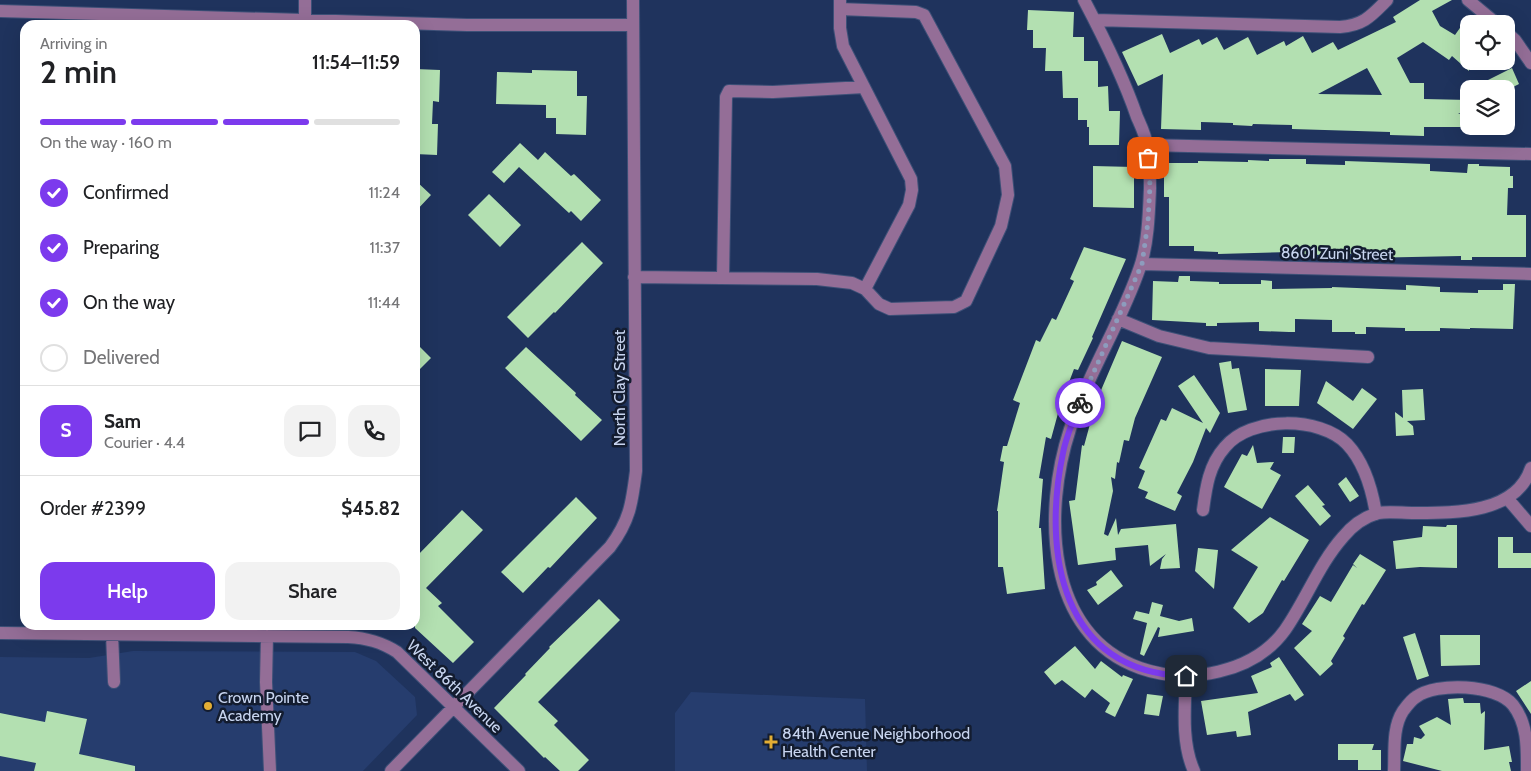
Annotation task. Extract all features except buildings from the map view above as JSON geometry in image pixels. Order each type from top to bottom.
[{"type":"street","points":[[305,0],[305,20]]},
{"type":"street","name":"North Clay Street","points":[[391,771],[610,547],[626,523],[633,500],[636,471],[633,0]]},
{"type":"street","points":[[1084,0],[1130,96],[1147,145],[1150,185],[1148,222],[1142,264],[1070,427],[1063,451],[1057,495],[1058,563],[1062,580],[1070,605],[1093,637],[1102,646],[1126,662],[1140,668],[1173,675],[1186,676],[1222,670],[1244,663],[1261,653],[1284,631],[1331,553],[1343,536],[1360,520],[1385,512],[1436,513],[1482,508],[1507,498],[1528,483],[1531,468]]},
{"type":"street","points":[[1094,20],[1340,28],[1358,24],[1371,16],[1387,0]]},
{"type":"street","points":[[1468,0],[1486,15]]},
{"type":"street","points":[[634,277],[817,278],[852,283],[865,289],[879,304],[890,309],[954,307],[966,301],[1001,226],[1008,195],[1005,166],[924,15],[916,12],[840,4],[840,28],[843,46],[911,179],[912,190],[909,204],[865,289]]},
{"type":"street","points":[[0,11],[229,20]]},
{"type":"street","points":[[420,24],[633,25]]},
{"type":"street","points":[[1515,40],[1531,63]]},
{"type":"street","points":[[723,278],[726,97],[729,91],[773,92],[864,87]]},
{"type":"street","points":[[1147,145],[1531,154]]},
{"type":"street","name":"8601 Zuni Street","points":[[1142,264],[1531,274]]},
{"type":"street","points":[[1118,319],[1159,336],[1209,348],[1368,356]]},
{"type":"street","points":[[1203,510],[1208,476],[1217,457],[1226,445],[1237,436],[1260,427],[1285,424],[1320,428],[1332,432],[1348,445],[1362,467],[1376,514]]},
{"type":"street","points":[[1507,498],[1531,526]]},
{"type":"street","name":"West 86th Avenue","points":[[0,633],[267,636],[299,631],[366,638],[397,652],[519,771]]},
{"type":"street","points":[[112,634],[114,682]]},
{"type":"street","points":[[267,636],[266,682],[270,771]]},
{"type":"street","points":[[1186,676],[1186,738],[1190,764],[1194,771]]},
{"type":"street","points":[[1394,771],[1396,728],[1404,710],[1420,695],[1434,690],[1454,688],[1489,691],[1505,698],[1513,705],[1524,729],[1527,771]]},
{"type":"shaded area","name":"Crown Pointe Academy","points":[[133,651],[355,652],[376,661],[415,697],[417,715],[363,771],[0,771],[0,657],[89,658]]},
{"type":"shaded area","name":"84th Avenue Neighborhood Health Center","points":[[691,692],[865,699],[867,771],[675,771],[675,713]]},
{"type":"way so far","points":[[1080,403],[1142,264],[1148,222],[1150,185],[1148,158]]},
{"type":"place","name":"Crown Pointe Academy","points":[[208,706]]},
{"type":"place","name":"84th Avenue Neighborhood Health Center","points":[[771,742]]},
{"type":"route","points":[[1080,403],[1063,451],[1057,495],[1058,563],[1070,605],[1093,637],[1116,656],[1140,668],[1154,672],[1186,676]]}]
